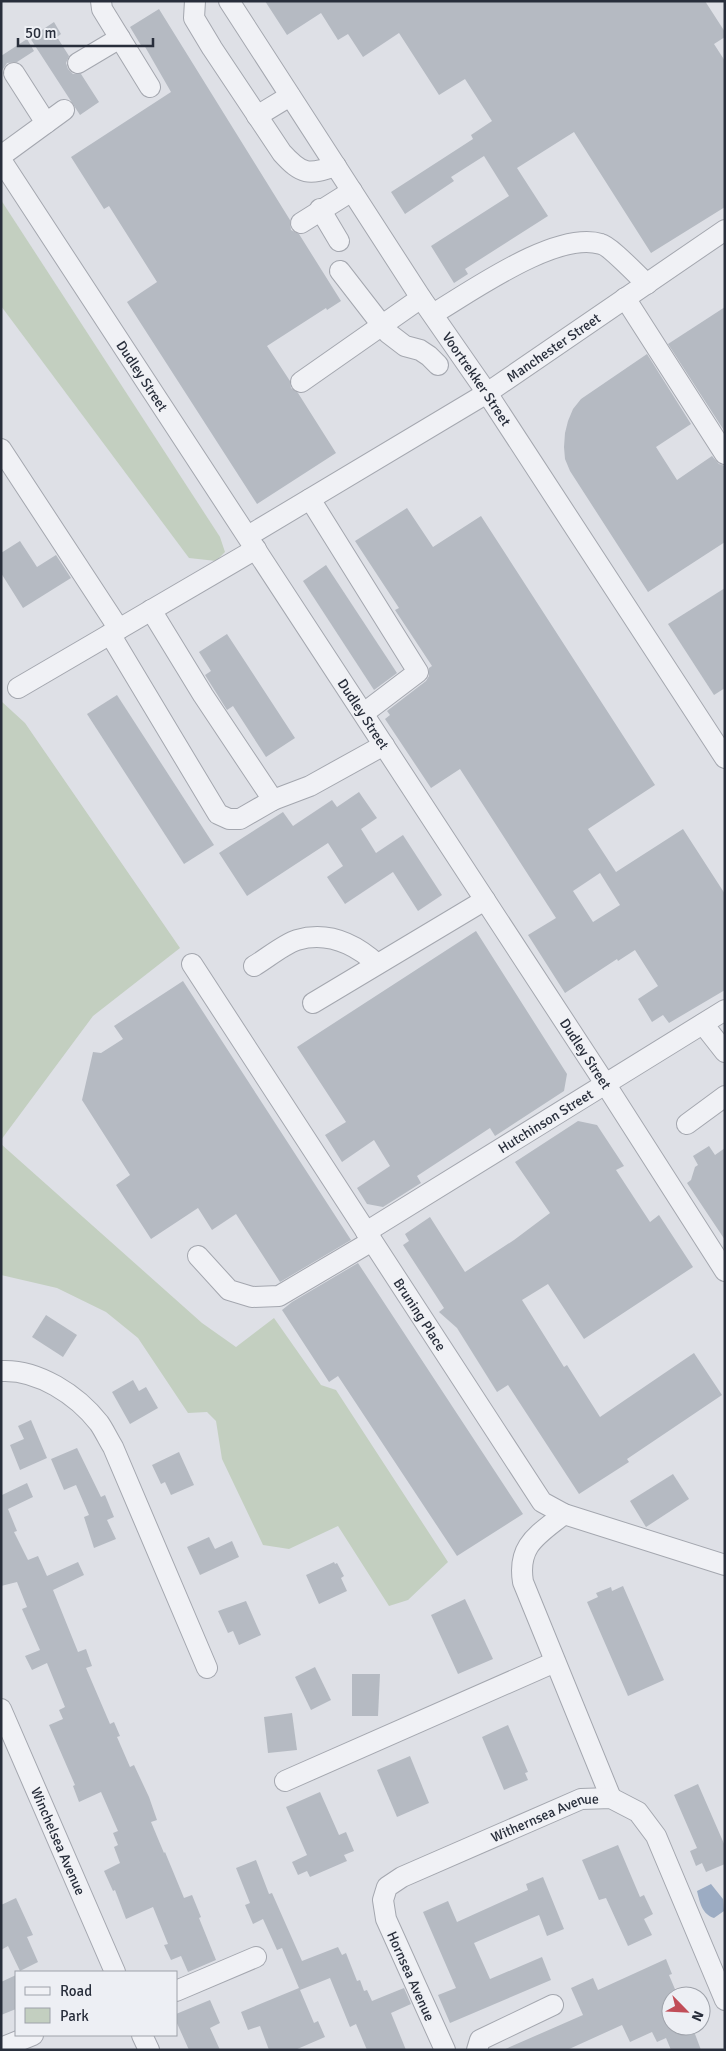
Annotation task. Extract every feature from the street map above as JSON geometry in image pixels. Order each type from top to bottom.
[{"type":"street","points":[[101,1],[102,9],[150,87]]},
{"type":"street","points":[[195,1],[194,18],[282,153],[295,168],[307,172],[316,172],[336,166]]},
{"type":"street","name":"Voortrekker Street","points":[[229,1],[427,306],[488,393],[725,758]]},
{"type":"street","points":[[78,63],[120,38]]},
{"type":"street","points":[[14,73],[46,122]]},
{"type":"street","points":[[257,116],[290,96]]},
{"type":"street","points":[[1,158],[64,110]]},
{"type":"street","name":"Dudley Street","points":[[1,158],[486,900],[725,1271]]},
{"type":"street","points":[[300,223],[352,191]]},
{"type":"street","points":[[320,209],[339,241]]},
{"type":"street","name":"Manchester Street","points":[[18,688],[151,610],[252,542],[310,499],[488,393],[725,230]]},
{"type":"street","points":[[301,382],[383,326],[559,246],[583,241],[603,244],[647,284]]},
{"type":"street","points":[[340,271],[388,333],[405,346],[420,350],[438,365]]},
{"type":"street","points":[[625,298],[725,454]]},
{"type":"street","points":[[1,449],[107,614],[114,631],[218,814],[229,819],[240,819],[273,800],[310,786],[384,745]]},
{"type":"street","points":[[310,499],[418,672],[364,714]]},
{"type":"street","points":[[151,610],[203,694],[273,800]]},
{"type":"street","points":[[313,1003],[486,900]]},
{"type":"street","points":[[254,966],[296,940],[323,936],[340,940],[363,951],[377,964]]},
{"type":"street","name":"Bruning Place","points":[[192,964],[542,1502],[564,1514],[725,1565]]},
{"type":"street","name":"Hutchinson Street","points":[[198,1256],[229,1290],[252,1298],[279,1296],[725,1010]]},
{"type":"street","points":[[703,1024],[725,1052]]},
{"type":"street","points":[[687,1124],[725,1096]]},
{"type":"street","points":[[1,1372],[18,1371],[58,1388],[73,1396],[99,1423],[113,1447],[207,1668]]},
{"type":"street","points":[[564,1514],[530,1542],[522,1559],[522,1582],[611,1798]]},
{"type":"street","points":[[285,1781],[556,1662]]},
{"type":"street","name":"Winchelsea Avenue","points":[[1,1709],[5,1729],[115,1971]]},
{"type":"street","name":"Withernsea Avenue","points":[[383,1900],[387,1886],[402,1877],[581,1799],[611,1798],[638,1812],[656,1836],[725,2000]]},
{"type":"street","name":"Hornsea Avenue","points":[[383,1900],[386,1919],[445,2050]]},
{"type":"street","points":[[178,1990],[256,1957]]},
{"type":"street","points":[[477,2050],[480,2040],[553,2005]]},
{"type":"street","points":[[1,2048],[30,2036]]},
{"type":"street","points":[[142,2036],[149,2050]]},
{"type":"green space","points":[[1,200],[220,537],[225,552],[216,561],[189,558],[1,306]]},
{"type":"green space","points":[[1,701],[25,723],[180,948],[93,1016],[1,1140]]},
{"type":"green space","points":[[1,1144],[202,1323],[236,1347],[274,1318],[321,1385],[336,1390],[448,1562],[408,1600],[389,1606],[338,1526],[289,1549],[263,1545],[222,1459],[216,1421],[207,1412],[188,1413],[138,1338],[106,1312],[57,1288],[1,1275]]},
{"type":"water","points":[[711,1884],[723,1899],[724,1911],[714,1918],[704,1911],[697,1891]]},
{"type":"building","points":[[265,1],[705,1],[725,32],[725,37],[714,44],[725,61],[725,207],[651,253],[574,132],[517,168],[548,216],[465,269],[468,274],[454,283],[431,246],[509,196],[484,156],[451,177],[454,181],[405,214],[391,192],[473,139],[471,135],[492,121],[465,79],[439,95],[399,33],[363,57],[348,34],[338,40],[321,13],[287,35]]},
{"type":"building","points":[[159,9],[290,220],[291,230],[299,234],[341,301],[327,310],[326,308],[267,346],[290,381],[291,388],[298,393],[336,453],[257,504],[127,302],[157,282],[109,206],[104,209],[71,157],[171,92],[144,45],[142,47],[130,27]]},
{"type":"building","points":[[54,22],[61,34],[57,37],[69,56],[66,63],[68,69],[73,74],[81,74],[99,102],[80,115],[30,38]]},
{"type":"building","points":[[27,39],[34,51],[17,62],[7,63],[1,72],[1,56]]},
{"type":"building","points":[[725,307],[725,432],[668,344]]},
{"type":"building","points":[[647,354],[691,424],[656,447],[677,480],[712,456],[719,464],[725,466],[725,542],[648,592],[570,471],[565,459],[564,447],[568,421],[573,409],[581,399]]},
{"type":"building","points":[[407,508],[433,547],[481,516],[655,785],[588,829],[616,872],[683,829],[725,894],[725,990],[669,1023],[663,1015],[652,1022],[638,999],[658,986],[635,950],[618,961],[617,959],[565,993],[528,935],[556,918],[460,769],[431,788],[385,719],[390,715],[387,711],[426,681],[429,676],[429,668],[432,666],[395,610],[399,608],[355,541]],"holes":[[[600,873],[620,905],[593,922],[573,891]]]},
{"type":"building","points":[[20,541],[37,567],[56,555],[71,578],[23,608],[1,573],[1,553]]},
{"type":"building","points":[[326,565],[397,673],[374,690],[303,581]]},
{"type":"building","points":[[725,588],[725,688],[714,695],[668,624]]},
{"type":"building","points":[[227,634],[295,738],[266,757],[233,706],[227,710],[205,675],[211,671],[199,652]]},
{"type":"building","points":[[117,695],[214,845],[184,864],[87,714]]},
{"type":"building","points":[[359,792],[377,818],[361,829],[376,853],[403,835],[442,895],[418,911],[393,872],[345,904],[327,877],[343,866],[328,843],[247,896],[219,853],[283,812],[293,826],[332,800],[337,807]]},
{"type":"building","points":[[476,931],[567,1074],[564,1091],[495,1136],[490,1128],[417,1176],[421,1183],[383,1207],[367,1204],[357,1188],[390,1166],[374,1140],[342,1162],[325,1135],[346,1122],[297,1047]]},
{"type":"building","points":[[183,981],[351,1240],[280,1282],[236,1214],[212,1230],[198,1208],[151,1239],[116,1185],[130,1175],[82,1100],[93,1052],[101,1053],[123,1039],[114,1026]]},
{"type":"building","points":[[578,1121],[597,1125],[624,1166],[616,1170],[650,1222],[659,1215],[693,1267],[584,1339],[548,1284],[522,1300],[564,1367],[567,1365],[600,1417],[694,1353],[722,1395],[627,1459],[629,1462],[579,1494],[508,1385],[497,1392],[457,1328],[439,1312],[444,1308],[403,1245],[409,1241],[405,1234],[430,1217],[465,1272],[514,1240],[550,1213],[515,1162]]},
{"type":"building","points":[[709,1146],[715,1155],[725,1148],[725,1240],[687,1183],[691,1180],[695,1167],[698,1165],[693,1156]]},
{"type":"building","points":[[358,1263],[523,1514],[457,1556],[338,1376],[329,1382],[282,1310],[292,1302]]},
{"type":"building","points":[[46,1315],[77,1335],[63,1357],[32,1337]]},
{"type":"building","points":[[133,1380],[139,1391],[146,1387],[158,1408],[130,1424],[112,1392]]},
{"type":"building","points":[[31,1420],[47,1458],[20,1470],[10,1445],[24,1439],[18,1426]]},
{"type":"building","points":[[77,1448],[101,1497],[105,1495],[114,1517],[107,1520],[116,1539],[94,1548],[84,1517],[89,1515],[76,1485],[64,1490],[51,1459]]},
{"type":"building","points":[[179,1452],[194,1485],[171,1495],[165,1482],[161,1484],[152,1465]]},
{"type":"building","points":[[673,1474],[689,1499],[646,1527],[630,1501]]},
{"type":"building","points":[[27,1483],[33,1497],[8,1509],[17,1531],[14,1532],[28,1560],[38,1556],[47,1576],[78,1562],[84,1575],[53,1590],[78,1652],[86,1649],[92,1666],[86,1668],[110,1724],[114,1722],[120,1736],[117,1737],[130,1767],[134,1765],[149,1797],[157,1820],[151,1822],[184,1898],[192,1895],[216,1960],[188,1972],[181,1956],[171,1960],[164,1945],[168,1944],[153,1907],[126,1919],[115,1890],[113,1891],[104,1871],[120,1863],[114,1847],[118,1845],[113,1833],[118,1831],[101,1792],[79,1802],[73,1786],[75,1785],[49,1725],[63,1719],[59,1710],[65,1707],[47,1663],[32,1670],[25,1656],[40,1650],[22,1609],[27,1607],[17,1582],[1,1586],[1,1493],[2,1495]]},
{"type":"building","points":[[209,1537],[215,1549],[232,1541],[239,1557],[200,1575],[187,1547]]},
{"type":"building","points":[[334,1562],[335,1564],[337,1563],[344,1576],[341,1578],[347,1591],[319,1604],[306,1575]]},
{"type":"building","points":[[623,1586],[664,1680],[628,1696],[587,1602],[598,1597],[596,1593],[611,1587],[612,1591]]},
{"type":"building","points":[[465,1599],[493,1659],[458,1674],[431,1615]]},
{"type":"building","points":[[246,1601],[261,1635],[239,1645],[233,1631],[228,1633],[218,1611]]},
{"type":"building","points":[[315,1667],[331,1700],[311,1710],[295,1677]]},
{"type":"building","points":[[352,1674],[380,1674],[378,1716],[352,1716]]},
{"type":"building","points":[[292,1713],[297,1750],[268,1753],[264,1717]]},
{"type":"building","points":[[508,1725],[528,1772],[525,1773],[528,1780],[504,1790],[482,1737]]},
{"type":"building","points":[[410,1756],[429,1803],[397,1817],[377,1770]]},
{"type":"building","points":[[698,1784],[725,1846],[725,1864],[706,1872],[702,1863],[696,1866],[690,1851],[697,1848],[674,1795]]},
{"type":"building","points":[[320,1792],[339,1835],[346,1832],[354,1851],[344,1855],[347,1861],[310,1877],[307,1871],[298,1875],[292,1862],[307,1855],[286,1807]]},
{"type":"building","points":[[618,1845],[640,1897],[644,1895],[653,1914],[644,1919],[652,1935],[628,1946],[606,1898],[599,1900],[582,1860]]},
{"type":"building","points":[[256,1860],[269,1894],[272,1893],[302,1961],[338,1947],[342,1955],[346,1953],[357,1981],[360,1980],[364,1991],[367,1990],[372,2001],[404,1988],[411,2004],[391,2013],[406,2050],[367,2050],[356,2024],[350,2027],[330,1978],[300,1990],[314,2023],[318,2021],[325,2037],[295,2050],[269,2050],[260,2026],[248,2030],[241,2012],[299,1988],[282,1948],[277,1950],[263,1919],[253,1924],[245,1905],[250,1903],[236,1868]]},
{"type":"building","points":[[543,1877],[564,1929],[547,1936],[539,1915],[474,1943],[490,1979],[542,1957],[551,1980],[450,2023],[438,1995],[456,1988],[423,1912],[448,1901],[457,1922],[528,1890],[526,1884]]},
{"type":"building","points":[[16,1898],[33,1935],[27,1937],[38,1962],[20,1971],[8,1946],[1,1950],[1,1905]]},
{"type":"building","points":[[666,1959],[672,1974],[669,1975],[674,1986],[661,1986],[661,2036],[696,2036],[701,2050],[671,2050],[666,2038],[657,2042],[652,2032],[630,2042],[622,2025],[567,2050],[503,2050],[583,2015],[571,1988],[593,1978],[598,1990]]},
{"type":"building","points":[[15,1975],[15,2009],[1,2015],[1,1982]]},
{"type":"building","points":[[210,2000],[220,2023],[210,2028],[220,2050],[189,2050],[178,2025],[178,2013]]}]
